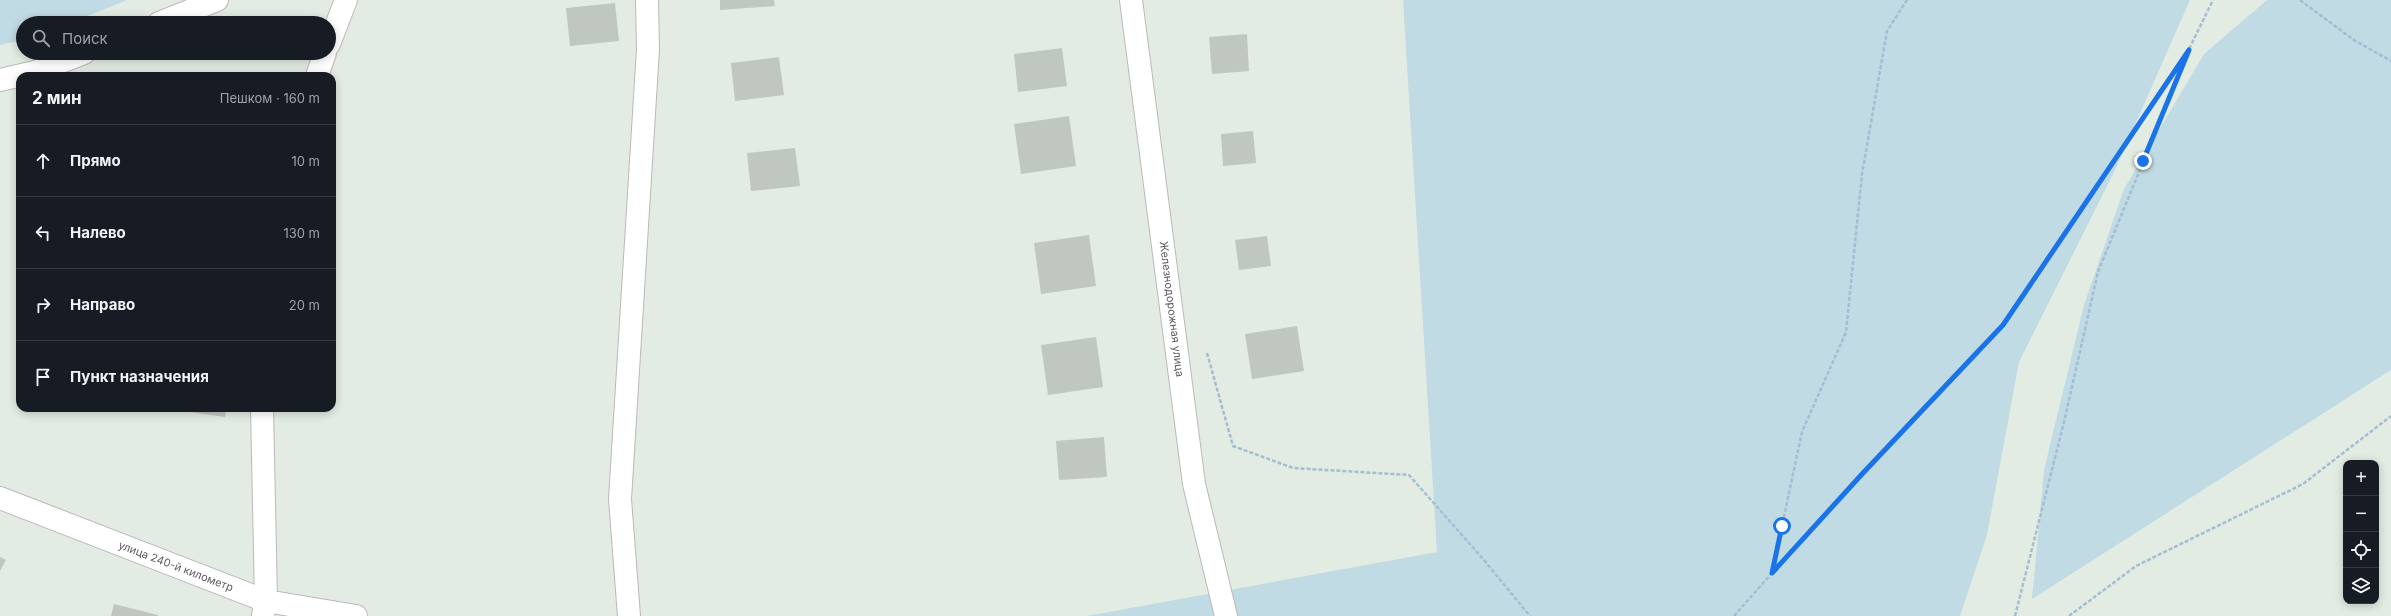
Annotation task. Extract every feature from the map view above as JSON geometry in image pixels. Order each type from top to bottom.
[{"type":"street","points":[[177,16],[217,0]]},
{"type":"street","points":[[336,26],[346,0]]},
{"type":"street","points":[[629,616],[620,498],[648,49],[647,0]]},
{"type":"street","name":"Железнодорожная улица","points":[[1132,0],[1194,484],[1226,616]]},
{"type":"street","points":[[35,72],[66,60]]},
{"type":"street","points":[[318,72],[323,60]]},
{"type":"street","points":[[0,80],[16,76]]},
{"type":"street","points":[[262,412],[265,609]]},
{"type":"street","name":"улица 240-й километр","points":[[0,498],[265,609],[356,616]]},
{"type":"path","points":[[1772,573],[1802,432],[1846,332],[1862,174],[1887,31],[1907,0]]},
{"type":"path","points":[[2015,616],[2063,429],[2098,272],[2189,50],[2213,0]]},
{"type":"path","points":[[2300,0],[2354,40],[2391,61]]},
{"type":"path","points":[[1734,616],[1863,473],[2003,325],[2189,50]]},
{"type":"path","points":[[1175,329],[1209,354],[1233,446],[1293,468],[1409,475],[1483,559],[1530,616]]},
{"type":"path","points":[[2069,616],[2136,566],[2303,484],[2391,416]]},
{"type":"shaded area","points":[[0,0],[127,0],[87,16],[16,16],[16,42],[0,45]]},
{"type":"shaded area","points":[[1403,0],[2190,0],[2115,170],[2019,362],[1987,535],[1960,616],[1087,616],[1437,552]]},
{"type":"shaded area","points":[[2267,0],[2391,0],[2391,370],[2032,599],[2044,470],[2084,305],[2124,189],[2204,54]]},
{"type":"building","points":[[720,0],[774,0],[775,6],[720,10]]},
{"type":"building","points":[[615,3],[619,41],[570,46],[566,8]]},
{"type":"building","points":[[1247,34],[1249,71],[1212,74],[1209,37]]},
{"type":"building","points":[[1062,48],[1067,86],[1018,92],[1014,54]]},
{"type":"building","points":[[779,57],[784,95],[735,101],[731,63]]},
{"type":"building","points":[[1069,116],[1076,166],[1021,174],[1014,124]]},
{"type":"building","points":[[1253,131],[1256,163],[1223,166],[1221,134]]},
{"type":"building","points":[[795,148],[800,186],[751,191],[747,153]]},
{"type":"building","points":[[1089,235],[1096,286],[1041,294],[1034,243]]},
{"type":"building","points":[[1267,236],[1271,266],[1239,270],[1235,240]]},
{"type":"building","points":[[1297,326],[1304,371],[1252,379],[1245,334]]},
{"type":"building","points":[[1096,337],[1103,387],[1048,395],[1041,345]]},
{"type":"building","points":[[190,412],[226,412],[225,417]]},
{"type":"building","points":[[1104,437],[1107,477],[1059,480],[1056,441]]},
{"type":"building","points":[[0,557],[6,560],[0,571]]},
{"type":"building","points":[[114,604],[158,615],[158,616],[111,616]]},
{"type":"route","points":[[1782,526],[1772,573],[1863,473],[2003,325],[2189,50],[2143,161]]}]
